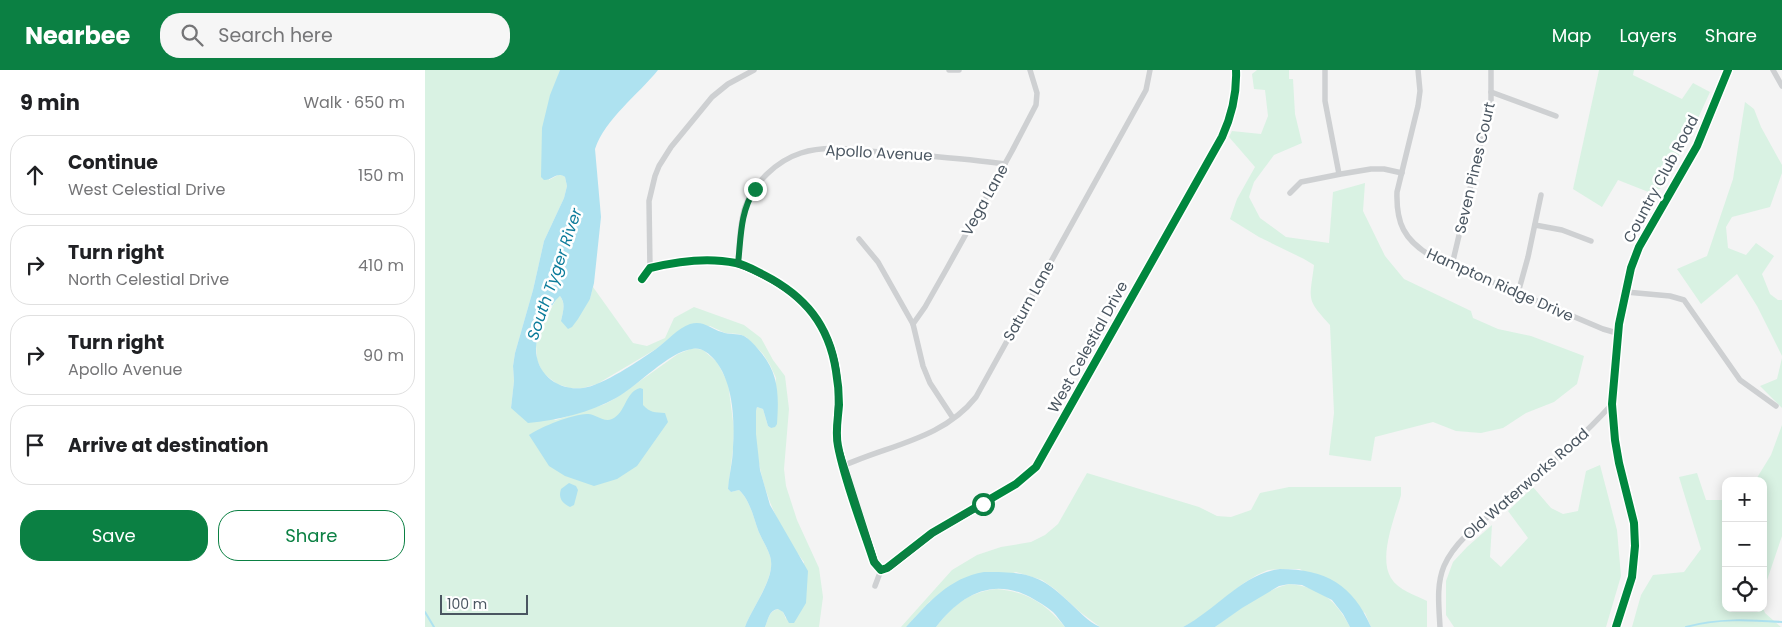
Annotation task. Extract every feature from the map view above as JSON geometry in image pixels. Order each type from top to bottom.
[{"type":"street","points":[[642,279],[650,268],[649,201],[659,166],[671,147],[712,97],[728,84],[755,70]]},
{"type":"street","points":[[949,70],[959,70]]},
{"type":"street","name":"Vega Lane","points":[[913,324],[925,307],[1005,164],[1035,105],[1037,92],[1030,70]]},
{"type":"street","name":"Saturn Lane","points":[[843,466],[875,452],[920,438],[962,412],[975,397],[1146,90],[1150,70]]},
{"type":"street","name":"West Celestial Drive","points":[[881,570],[890,567],[933,533],[1016,484],[1036,467],[1222,137],[1232,113],[1236,70]]},
{"type":"street","points":[[1325,70],[1325,101],[1339,174]]},
{"type":"street","name":"Hampton Ridge Drive","points":[[1418,70],[1420,91],[1418,106],[1397,192],[1399,221],[1405,234],[1420,250],[1431,256],[1617,334]]},
{"type":"street","name":"Seven Pines Court","points":[[1453,265],[1485,126],[1491,92],[1491,70]]},
{"type":"street","name":"Country Club Road","points":[[1616,627],[1632,577],[1635,546],[1635,523],[1615,440],[1612,404],[1617,334],[1631,268],[1639,248],[1697,146],[1728,70]]},
{"type":"street","points":[[1773,70],[1782,86]]},
{"type":"street","points":[[1491,92],[1556,116]]},
{"type":"street","name":"Apollo Avenue","points":[[738,264],[742,217],[749,198],[769,172],[795,155],[817,150],[848,149],[1005,164]]},
{"type":"street","points":[[1290,193],[1301,182],[1339,174],[1371,169],[1402,173]]},
{"type":"street","points":[[1518,293],[1541,195]]},
{"type":"street","points":[[1535,226],[1562,230],[1591,241]]},
{"type":"street","points":[[859,239],[878,262],[913,324],[923,366],[930,384],[953,418]]},
{"type":"street","points":[[650,268],[687,261],[717,261],[738,264],[771,279],[788,290],[807,306],[821,324],[837,371],[839,404],[837,439],[843,466],[874,562],[881,570],[875,586]]},
{"type":"street","points":[[1626,292],[1670,296],[1684,300],[1740,380],[1776,406]]},
{"type":"street","name":"Old Waterworks Road","points":[[1440,627],[1439,601],[1441,578],[1445,566],[1456,547],[1479,524],[1590,429],[1612,404]]},
{"type":"green space","points":[[425,70],[560,70],[549,180],[560,174],[565,177],[567,186],[564,198],[544,241],[533,290],[515,353],[511,408],[556,420],[605,404],[678,354],[693,348],[703,350],[717,362],[728,383],[734,429],[728,489],[731,492],[739,490],[745,498],[758,531],[769,552],[771,564],[770,573],[763,592],[745,627],[425,627]]},
{"type":"green space","points":[[1257,70],[1289,70],[1289,79],[1293,79],[1295,114],[1302,143],[1274,155],[1254,182],[1249,197],[1260,218],[1286,237],[1329,243],[1333,192],[1365,183],[1363,211],[1385,256],[1404,279],[1471,311],[1473,318],[1498,329],[1531,336],[1584,356],[1577,384],[1554,402],[1526,413],[1503,428],[1481,433],[1456,431],[1433,422],[1375,437],[1371,461],[1329,455],[1334,413],[1330,325],[1316,309],[1311,298],[1314,265],[1259,237],[1230,219],[1237,199],[1255,167],[1229,137],[1232,131],[1261,134],[1268,116],[1265,90],[1254,89],[1252,74]]},
{"type":"green space","points":[[1599,70],[1634,70],[1633,75],[1682,99],[1693,83],[1710,92],[1694,127],[1661,188],[1651,193],[1618,180],[1602,207],[1573,189]]},
{"type":"green space","points":[[1745,102],[1754,109],[1761,127],[1782,165],[1782,173],[1770,207],[1732,217],[1726,227],[1728,248],[1746,255],[1756,243],[1774,256],[1762,274],[1770,294],[1778,300],[1782,300],[1782,356],[1757,306],[1737,274],[1701,304],[1677,269],[1707,256],[1733,179]]},
{"type":"green space","points":[[593,287],[633,343],[647,346],[665,338],[674,318],[694,307],[744,325],[761,338],[773,360],[785,376],[789,409],[784,469],[786,486],[797,520],[819,568],[823,597],[819,627],[765,627],[773,611],[779,609],[783,612],[786,619],[804,562],[792,546],[773,510],[766,491],[757,451],[757,407],[763,409],[768,426],[771,428],[776,378],[763,354],[746,337],[739,334],[725,333],[710,326],[680,330],[656,349],[597,384],[583,388],[570,388],[557,384],[543,373],[537,360],[536,345],[543,323],[557,298],[560,296],[563,302],[561,321],[590,299]]},
{"type":"green space","points":[[1782,358],[1782,408],[1760,386],[1777,379]]},
{"type":"green space","points":[[1782,425],[1782,536],[1767,580],[1767,477],[1757,477],[1771,455]]},
{"type":"green space","points":[[1600,465],[1617,530],[1621,576],[1606,627],[1454,627],[1446,615],[1446,581],[1453,562],[1492,525],[1490,557],[1501,567],[1528,538],[1508,511],[1533,487],[1551,508],[1563,514],[1578,511],[1586,471]]},
{"type":"green space","points":[[1087,473],[1199,507],[1217,516],[1231,517],[1251,510],[1260,493],[1289,487],[1401,487],[1401,495],[1387,548],[1387,569],[1391,578],[1398,586],[1427,601],[1427,627],[1371,627],[1365,613],[1300,569],[1280,569],[1268,570],[1257,575],[1198,619],[1183,627],[1100,627],[1042,580],[1016,572],[930,601],[906,627],[901,627],[952,570],[977,555],[1001,547],[1031,542],[1045,535],[1058,524]]},
{"type":"green space","points":[[1697,473],[1706,500],[1722,500],[1722,612],[1765,612],[1781,627],[1632,627],[1641,595],[1653,575],[1684,572],[1701,549],[1679,477]]},
{"type":"green space","points":[[1289,584],[1310,588],[1326,596],[1339,609],[1350,627],[1215,627],[1260,596]]},
{"type":"green space","points":[[996,589],[1007,590],[1035,600],[1043,605],[1065,627],[936,627],[962,601],[977,593]]},
{"type":"water","name":"South Tyger River","points":[[560,70],[658,70],[614,117],[595,149],[601,217],[594,283],[590,299],[578,319],[568,329],[561,321],[562,299],[560,296],[556,300],[540,330],[536,347],[539,365],[549,378],[556,383],[565,387],[583,388],[600,383],[621,372],[656,349],[681,328],[690,324],[699,323],[725,333],[741,335],[753,343],[765,358],[774,375],[778,403],[777,424],[771,428],[768,426],[763,409],[757,407],[756,434],[760,470],[770,505],[808,571],[806,603],[794,623],[789,623],[783,612],[778,609],[771,613],[765,627],[745,627],[767,582],[770,573],[770,556],[745,498],[739,490],[731,492],[728,489],[734,436],[733,412],[724,376],[719,366],[708,353],[698,349],[683,351],[663,363],[625,393],[595,408],[573,415],[528,423],[511,408],[515,353],[533,290],[544,241],[564,198],[567,186],[565,177],[562,175],[544,180],[541,177],[542,128],[550,95]]},
{"type":"water","points":[[640,388],[643,389],[643,405],[650,411],[665,413],[668,422],[637,466],[617,479],[594,486],[565,476],[549,466],[529,435],[573,416],[590,414],[605,420],[612,419],[617,416],[631,394]]},
{"type":"water","points":[[569,483],[576,486],[578,490],[574,505],[570,507],[560,498],[561,489]]},
{"type":"water","points":[[1280,569],[1311,572],[1336,582],[1356,600],[1371,627],[1350,627],[1332,600],[1302,585],[1289,584],[1279,586],[1215,627],[1183,627],[1242,584],[1254,577]]},
{"type":"water","points":[[984,572],[1021,574],[1040,580],[1058,592],[1088,619],[1100,627],[1065,627],[1053,612],[1039,602],[1016,591],[1002,589],[977,593],[966,599],[955,606],[936,627],[906,627],[932,600],[950,585]]},
{"type":"waterway","points":[[425,612],[434,627]]},
{"type":"waterway","points":[[1686,627],[1722,621],[1782,622]]},
{"type":"cycle path","points":[[642,279],[650,268],[671,263],[704,260],[725,261],[751,268],[779,283],[803,302],[821,326],[833,355],[838,384],[837,441],[841,460],[874,562],[881,570],[887,568],[932,533],[1016,484],[1036,467],[1222,137],[1229,121],[1233,104],[1236,88],[1236,70]]},
{"type":"cycle path","points":[[1616,627],[1632,577],[1635,546],[1634,523],[1615,440],[1612,404],[1619,324],[1631,268],[1639,247],[1697,146],[1728,70]]},
{"type":"route","points":[[755,189],[749,198],[742,217],[738,264],[778,282],[798,297],[821,324],[837,371],[839,404],[836,432],[838,446],[874,562],[878,568],[881,570],[890,567],[925,538],[983,504]]}]
